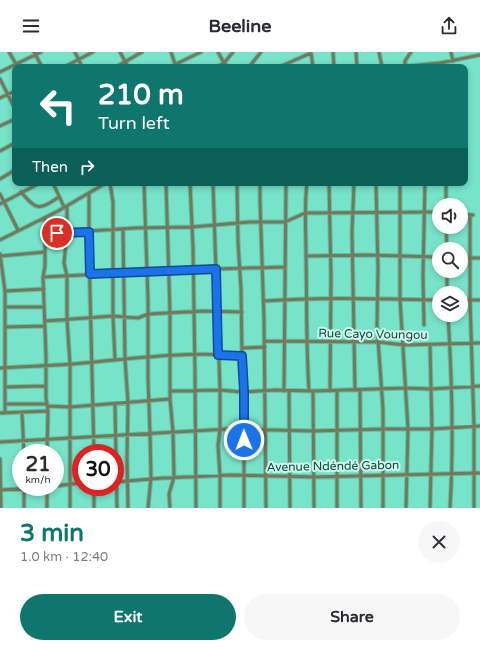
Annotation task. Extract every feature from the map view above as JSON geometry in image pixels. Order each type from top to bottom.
[{"type":"street","points":[[9,52],[16,64],[35,53],[41,52]]},
{"type":"street","points":[[75,52],[80,64]]},
{"type":"street","points":[[70,64],[93,52]]},
{"type":"street","points":[[120,52],[125,62]]},
{"type":"street","points":[[121,64],[142,52]]},
{"type":"street","points":[[171,52],[175,64]]},
{"type":"street","points":[[180,64],[201,52]]},
{"type":"street","points":[[218,52],[224,63],[233,52]]},
{"type":"street","points":[[251,64],[261,52]]},
{"type":"street","points":[[333,52],[334,64]]},
{"type":"street","points":[[356,52],[357,64]]},
{"type":"street","points":[[380,52],[382,64]]},
{"type":"street","points":[[406,64],[411,52]]},
{"type":"street","points":[[451,52],[453,61]]},
{"type":"street","points":[[473,52],[474,56]]},
{"type":"street","points":[[35,53],[40,64]]},
{"type":"street","points":[[286,64],[311,53],[313,64]]},
{"type":"street","points":[[429,64],[453,61],[480,55]]},
{"type":"street","points":[[0,72],[12,66]]},
{"type":"street","points":[[0,79],[12,103]]},
{"type":"street","points":[[0,98],[12,92]]},
{"type":"street","points":[[0,126],[12,120]]},
{"type":"street","points":[[0,151],[12,145]]},
{"type":"street","points":[[0,178],[12,172]]},
{"type":"street","points":[[0,204],[34,186]]},
{"type":"street","points":[[54,186],[65,206],[67,233],[64,264],[67,276],[67,319],[70,364],[70,508]]},
{"type":"street","points":[[0,240],[45,218],[89,193],[98,186]]},
{"type":"street","points":[[110,186],[113,202],[113,316],[115,360]]},
{"type":"street","points":[[144,186],[150,401],[150,478],[148,508]]},
{"type":"street","points":[[166,186],[170,313],[170,399],[173,432],[174,477],[169,494],[170,508]]},
{"type":"street","points":[[190,186],[195,355],[194,391],[196,431],[196,508]]},
{"type":"street","points":[[213,186],[220,390],[220,429],[218,445],[220,508]]},
{"type":"street","points":[[237,186],[237,224],[242,312],[244,392],[244,508]]},
{"type":"street","points":[[260,186],[265,342],[266,508]]},
{"type":"street","points":[[284,391],[286,186]]},
{"type":"street","points":[[307,186],[305,213],[307,299],[306,342],[313,431],[314,508]]},
{"type":"street","points":[[329,186],[331,299],[330,391]]},
{"type":"street","points":[[354,186],[353,299],[355,390]]},
{"type":"street","points":[[376,186],[378,342],[382,390],[383,429],[383,508]]},
{"type":"street","points":[[400,186],[400,299],[408,429],[406,508]]},
{"type":"street","points":[[424,325],[423,256],[425,186]]},
{"type":"street","points":[[446,186],[446,198]]},
{"type":"street","points":[[21,192],[31,204],[43,207],[59,197]]},
{"type":"street","points":[[89,193],[94,444]]},
{"type":"street","points":[[0,194],[18,230]]},
{"type":"street","points":[[57,233],[285,222],[305,213],[432,212]]},
{"type":"street","points":[[468,215],[471,215],[469,258],[475,473],[474,508]]},
{"type":"street","points":[[45,218],[43,278],[47,365],[47,444]]},
{"type":"street","points":[[123,230],[125,359],[128,403],[128,508]]},
{"type":"street","points":[[5,413],[5,291],[0,255],[44,252]]},
{"type":"street","points":[[306,256],[432,256]]},
{"type":"street","points":[[469,258],[480,258]]},
{"type":"street","points":[[43,278],[124,272],[285,267]]},
{"type":"street","points":[[5,291],[44,289]]},
{"type":"street","points":[[264,301],[285,299],[378,298],[432,300]]},
{"type":"street","points":[[470,300],[480,300]]},
{"type":"street","points":[[5,307],[44,307]]},
{"type":"street","points":[[45,321],[113,316],[138,318],[148,314],[217,311],[242,312]]},
{"type":"street","points":[[448,322],[452,388],[452,474],[450,508]]},
{"type":"street","points":[[5,327],[45,326]]},
{"type":"street","name":"Rue Cayo Voungou","points":[[265,342],[378,342],[404,345],[480,343]]},
{"type":"street","points":[[430,345],[432,429],[430,508]]},
{"type":"street","points":[[242,348],[265,347]]},
{"type":"street","points":[[0,368],[149,357],[195,355],[242,356]]},
{"type":"street","points":[[5,386],[46,386]]},
{"type":"street","points":[[170,391],[330,391],[406,388],[431,390],[480,386]]},
{"type":"street","points":[[337,390],[337,508]]},
{"type":"street","points":[[360,390],[361,508]]},
{"type":"street","points":[[289,391],[290,508]]},
{"type":"street","points":[[5,404],[70,407],[170,399]]},
{"type":"street","points":[[115,404],[116,444]]},
{"type":"street","points":[[0,413],[48,411]]},
{"type":"street","points":[[22,412],[23,444]]},
{"type":"street","points":[[0,442],[220,429],[313,431],[432,429],[480,426]]},
{"type":"street","points":[[0,459],[1,508]]},
{"type":"street","name":"Avenue Ndéndé Gabon","points":[[124,481],[150,478],[220,476],[314,477],[480,473]]},
{"type":"street","points":[[64,485],[72,484]]},
{"type":"street","points":[[0,490],[12,489]]},
{"type":"street","points":[[24,496],[24,508]]},
{"type":"street","points":[[47,508],[48,496]]},
{"type":"street","points":[[94,496],[94,508]]},
{"type":"street","points":[[117,496],[117,508]]},
{"type":"route","points":[[57,233],[89,232],[90,274],[216,269],[218,355],[242,356],[244,440]]}]
